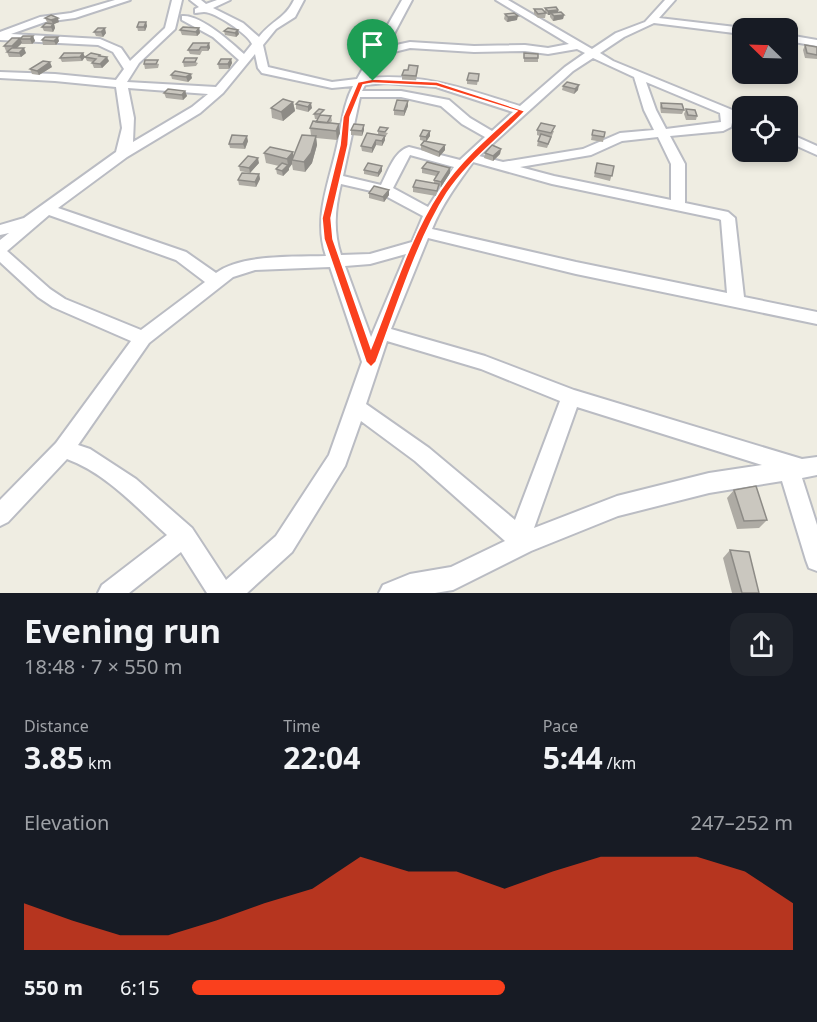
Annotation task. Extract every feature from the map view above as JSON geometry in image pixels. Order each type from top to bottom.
[{"type":"street","points":[[0,36],[42,18],[72,16],[125,0]]},
{"type":"street","points":[[170,30],[177,0]]},
{"type":"street","points":[[195,0],[204,8],[252,33],[259,42],[263,69],[266,71],[332,85],[428,98],[445,103],[466,121],[493,137]]},
{"type":"street","points":[[122,154],[126,147],[127,114],[121,82],[129,68],[185,18],[225,0]]},
{"type":"street","points":[[143,338],[59,303],[44,293],[0,251],[29,222],[122,154],[196,110],[219,91],[273,25],[292,15],[299,0]]},
{"type":"street","points":[[371,362],[328,239],[326,218],[334,178],[344,145],[346,117],[357,89],[398,21],[406,0]]},
{"type":"street","points":[[501,0],[639,78],[732,114]]},
{"type":"street","points":[[380,52],[410,45],[474,49],[525,48],[548,51],[586,49],[653,20],[669,0]]},
{"type":"street","points":[[185,18],[217,35],[244,59]]},
{"type":"street","points":[[653,20],[732,30]]},
{"type":"street","points":[[0,36],[100,42],[117,50],[129,68]]},
{"type":"street","points":[[798,40],[817,44]]},
{"type":"street","points":[[230,593],[284,544],[338,459],[381,333],[431,214],[467,161],[569,69],[586,49]]},
{"type":"street","points":[[0,75],[68,78],[176,92],[219,91]]},
{"type":"street","points":[[0,87],[24,75]]},
{"type":"street","points":[[639,78],[650,110],[678,164],[678,205]]},
{"type":"street","points":[[357,89],[386,80],[437,84],[522,111]]},
{"type":"street","points":[[502,166],[586,152],[620,136],[724,127],[727,124],[726,111]]},
{"type":"street","points":[[798,142],[817,151]]},
{"type":"street","points":[[385,190],[405,153],[409,151],[502,166],[552,180],[714,212],[728,218],[736,301]]},
{"type":"street","points":[[334,178],[385,190],[431,214]]},
{"type":"street","points":[[47,209],[182,256],[216,282]]},
{"type":"street","points":[[0,230],[29,222]]},
{"type":"street","points":[[0,515],[63,449],[143,338],[227,273],[241,268],[370,259],[421,238],[817,318]]},
{"type":"street","points":[[381,333],[484,363],[571,397],[803,468]]},
{"type":"street","points":[[522,541],[571,397]]},
{"type":"street","points":[[356,408],[434,465],[522,541]]},
{"type":"street","points":[[63,449],[83,456],[129,486],[184,536],[221,593]]},
{"type":"street","points":[[391,593],[431,588],[522,541],[617,506],[710,483],[803,468]]},
{"type":"street","points":[[803,468],[817,560]]},
{"type":"street","points":[[110,593],[184,536]]},
{"type":"building","points":[[556,7],[558,10],[548,11],[545,8]]},
{"type":"building","points":[[534,9],[542,9],[546,13],[538,14]]},
{"type":"building","points":[[561,12],[564,15],[554,16],[551,13]]},
{"type":"building","points":[[514,13],[518,16],[508,17],[505,14]]},
{"type":"building","points":[[51,15],[58,18],[51,20],[45,18]]},
{"type":"building","points":[[139,22],[146,22],[144,27],[137,27]]},
{"type":"building","points":[[46,23],[53,24],[51,27],[42,27]]},
{"type":"building","points":[[183,27],[199,28],[196,32],[180,30]]},
{"type":"building","points":[[98,28],[105,28],[101,32],[94,32]]},
{"type":"building","points":[[228,28],[238,30],[235,33],[224,31]]},
{"type":"building","points":[[23,36],[33,36],[30,39],[20,39]]},
{"type":"building","points":[[45,37],[58,37],[54,41],[42,40]]},
{"type":"building","points":[[12,38],[20,38],[12,46],[4,46]]},
{"type":"building","points":[[193,43],[209,43],[207,47],[201,47],[199,50],[188,50]]},
{"type":"building","points":[[805,45],[817,47],[817,55],[807,53]]},
{"type":"building","points":[[12,48],[24,48],[19,53],[7,52]]},
{"type":"building","points":[[64,53],[83,53],[80,57],[60,58]]},
{"type":"building","points":[[91,53],[107,57],[100,64],[92,63],[96,59],[85,57]]},
{"type":"building","points":[[524,53],[538,54],[538,58],[524,58]]},
{"type":"building","points":[[185,58],[197,58],[195,62],[183,62]]},
{"type":"building","points":[[221,59],[231,59],[228,64],[218,64]]},
{"type":"building","points":[[145,60],[158,60],[156,64],[144,64]]},
{"type":"building","points":[[43,61],[50,62],[37,71],[30,69]]},
{"type":"building","points":[[409,65],[418,66],[416,76],[402,75],[404,70],[408,70]]},
{"type":"building","points":[[175,71],[191,74],[186,77],[171,75]]},
{"type":"building","points":[[469,73],[479,74],[478,81],[467,80]]},
{"type":"building","points":[[567,82],[579,85],[575,89],[563,86]]},
{"type":"building","points":[[168,89],[185,91],[182,95],[164,93]]},
{"type":"building","points":[[283,99],[293,102],[281,112],[271,108]]},
{"type":"building","points":[[397,100],[408,101],[404,111],[394,110]]},
{"type":"building","points":[[299,101],[311,103],[308,107],[296,104]]},
{"type":"building","points":[[661,103],[682,104],[684,110],[662,108]]},
{"type":"building","points":[[319,109],[324,110],[320,114],[314,114]]},
{"type":"building","points":[[686,109],[695,110],[697,116],[688,115]]},
{"type":"building","points":[[320,115],[331,116],[327,123],[316,122]]},
{"type":"building","points":[[313,121],[339,124],[336,131],[310,128]]},
{"type":"building","points":[[541,123],[555,126],[551,133],[537,130]]},
{"type":"building","points":[[354,124],[364,125],[362,131],[351,130]]},
{"type":"building","points":[[380,127],[388,128],[385,132],[378,131]]},
{"type":"building","points":[[423,130],[430,131],[426,137],[420,136]]},
{"type":"building","points":[[593,130],[605,132],[604,137],[592,135]]},
{"type":"building","points":[[367,133],[385,136],[382,141],[376,140],[372,148],[361,146]]},
{"type":"building","points":[[541,134],[551,137],[548,144],[538,141]]},
{"type":"building","points":[[232,135],[247,136],[243,144],[229,144]]},
{"type":"building","points":[[302,135],[316,136],[311,153],[304,162],[292,160]]},
{"type":"building","points":[[424,141],[445,145],[439,152],[421,145]]},
{"type":"building","points":[[492,145],[501,149],[493,156],[485,153]]},
{"type":"building","points":[[270,147],[293,152],[287,159],[264,153]]},
{"type":"building","points":[[248,156],[258,158],[249,168],[239,166]]},
{"type":"building","points":[[427,162],[450,168],[441,182],[434,180],[439,172],[422,168]]},
{"type":"building","points":[[282,163],[288,165],[282,171],[276,169]]},
{"type":"building","points":[[368,163],[382,166],[378,173],[364,170]]},
{"type":"building","points":[[597,163],[614,166],[612,176],[595,173]]},
{"type":"building","points":[[242,173],[259,174],[255,182],[238,180]]},
{"type":"building","points":[[416,180],[439,184],[437,191],[413,187]]},
{"type":"building","points":[[374,186],[389,190],[383,197],[369,193]]},
{"type":"building","points":[[756,486],[767,520],[744,521],[734,490]]},
{"type":"building","points":[[730,550],[749,552],[759,593],[742,593]]},
{"type":"route","points":[[373,81],[443,85],[522,111],[470,158],[457,172],[444,192],[431,214],[406,271],[371,362],[328,239],[326,218],[344,145],[346,117],[360,83],[373,81]]}]
